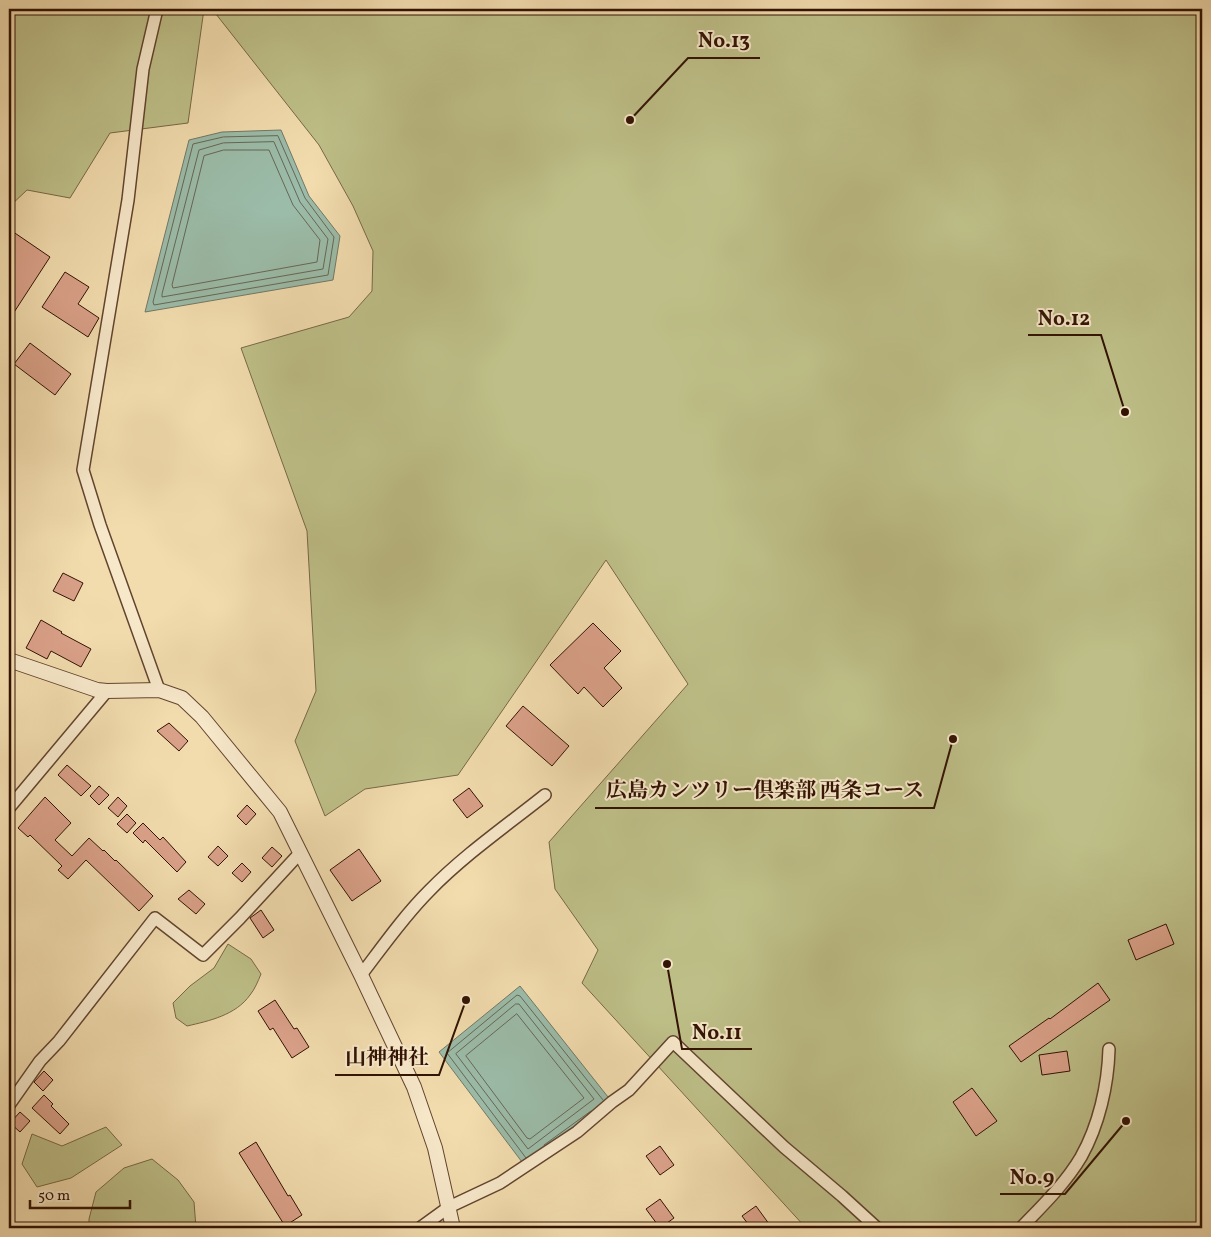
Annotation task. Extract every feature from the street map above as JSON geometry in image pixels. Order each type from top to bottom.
[{"type":"street","points":[[157,9],[143,69],[128,200],[83,470],[100,525],[160,690]]},
{"type":"street","points":[[9,660],[97,690],[160,690],[182,698],[202,717],[280,812],[414,1087],[435,1148],[453,1228]]},
{"type":"street","points":[[9,808],[107,691]]},
{"type":"street","points":[[361,975],[405,918],[429,891],[464,859],[545,795]]},
{"type":"street","points":[[9,1105],[40,1061],[60,1040],[155,918],[203,955],[300,853]]},
{"type":"street","points":[[420,1228],[449,1207],[500,1183],[577,1132],[629,1090],[673,1042],[784,1147],[877,1228]]},
{"type":"street","points":[[1021,1228],[1057,1190],[1081,1157],[1097,1119],[1108,1074],[1108,1049]]},
{"type":"green space","points":[[9,9],[204,9],[188,123],[110,133],[70,198],[27,190],[9,207]]},
{"type":"green space","points":[[212,9],[1202,9],[1202,1228],[806,1228],[582,983],[598,950],[555,889],[549,842],[688,684],[606,560],[458,775],[365,789],[325,816],[295,741],[316,691],[307,531],[241,348],[349,317],[372,291],[373,251],[353,206],[319,145]]},
{"type":"green space","points":[[228,944],[251,959],[261,974],[252,993],[244,1002],[230,1012],[187,1026],[176,1018],[173,1003],[190,986],[214,968]]},
{"type":"green space","points":[[106,1127],[122,1145],[71,1178],[37,1187],[22,1164],[32,1134],[62,1146]]},
{"type":"green space","points":[[152,1159],[178,1180],[194,1202],[196,1228],[89,1228],[89,1219],[96,1192],[124,1168]]},
{"type":"water","points":[[281,130],[309,196],[340,236],[333,280],[145,312],[189,140],[222,132]]},
{"type":"water","points":[[520,986],[612,1102],[525,1166],[439,1052]]},
{"type":"building","points":[[9,229],[50,257],[9,320]]},
{"type":"building","points":[[65,272],[89,287],[78,304],[99,318],[88,337],[42,307]]},
{"type":"building","points":[[30,343],[71,374],[55,395],[14,364]]},
{"type":"building","points":[[63,573],[83,583],[74,601],[53,591]]},
{"type":"building","points":[[41,620],[91,649],[81,667],[51,651],[47,659],[26,648]]},
{"type":"building","points":[[593,623],[621,651],[604,668],[622,688],[603,707],[584,687],[578,694],[550,665]]},
{"type":"building","points":[[523,706],[569,746],[552,766],[506,726]]},
{"type":"building","points":[[169,723],[188,741],[179,751],[157,731]]},
{"type":"building","points":[[67,765],[91,786],[81,796],[58,775]]},
{"type":"building","points":[[99,786],[109,795],[99,805],[90,796]]},
{"type":"building","points":[[469,788],[483,806],[467,818],[453,800]]},
{"type":"building","points":[[45,797],[71,823],[55,840],[72,856],[89,838],[116,860],[153,896],[139,911],[86,860],[68,879],[58,870],[62,866],[30,835],[28,837],[18,828]]},
{"type":"building","points":[[118,797],[127,806],[118,817],[108,808]]},
{"type":"building","points":[[247,805],[256,814],[246,825],[237,816]]},
{"type":"building","points":[[127,814],[136,823],[127,833],[117,824]]},
{"type":"building","points":[[143,823],[160,840],[163,837],[186,862],[177,872],[145,840],[143,843],[133,833]]},
{"type":"building","points":[[218,846],[228,856],[218,866],[208,857]]},
{"type":"building","points":[[272,847],[282,856],[272,867],[262,858]]},
{"type":"building","points":[[359,849],[381,881],[352,901],[330,870]]},
{"type":"building","points":[[242,863],[251,872],[242,882],[232,873]]},
{"type":"building","points":[[189,890],[205,904],[196,914],[178,899]]},
{"type":"building","points":[[261,910],[274,930],[263,938],[250,918]]},
{"type":"building","points":[[1166,924],[1174,944],[1136,960],[1128,940]]},
{"type":"building","points":[[1098,983],[1110,1000],[1021,1062],[1009,1046],[1050,1019]]},
{"type":"building","points":[[275,1000],[294,1029],[297,1028],[309,1047],[292,1058],[273,1028],[270,1030],[258,1011]]},
{"type":"building","points":[[1067,1051],[1070,1071],[1042,1075],[1039,1055]]},
{"type":"building","points":[[44,1071],[53,1080],[43,1091],[34,1082]]},
{"type":"building","points":[[972,1088],[997,1121],[976,1136],[953,1102]]},
{"type":"building","points":[[44,1095],[53,1104],[51,1106],[69,1124],[60,1134],[32,1108]]},
{"type":"building","points":[[20,1112],[30,1121],[20,1132],[10,1123]]},
{"type":"building","points":[[256,1142],[288,1196],[290,1195],[302,1215],[285,1226],[239,1153]]},
{"type":"building","points":[[660,1146],[674,1165],[660,1175],[646,1156]]},
{"type":"building","points":[[660,1199],[674,1218],[660,1228],[646,1209]]},
{"type":"building","points":[[756,1206],[772,1228],[751,1228],[742,1216]]},
{"type":"place","name":"No.13","points":[[630,120]]},
{"type":"place","name":"No.12","points":[[1125,412]]},
{"type":"place","name":"広島カンツリー倶楽部 西条コース","points":[[953,739]]},
{"type":"place","name":"No.11","points":[[667,964]]},
{"type":"place","name":"山神神社","points":[[466,1000]]},
{"type":"place","name":"No.9","points":[[1126,1121]]}]
